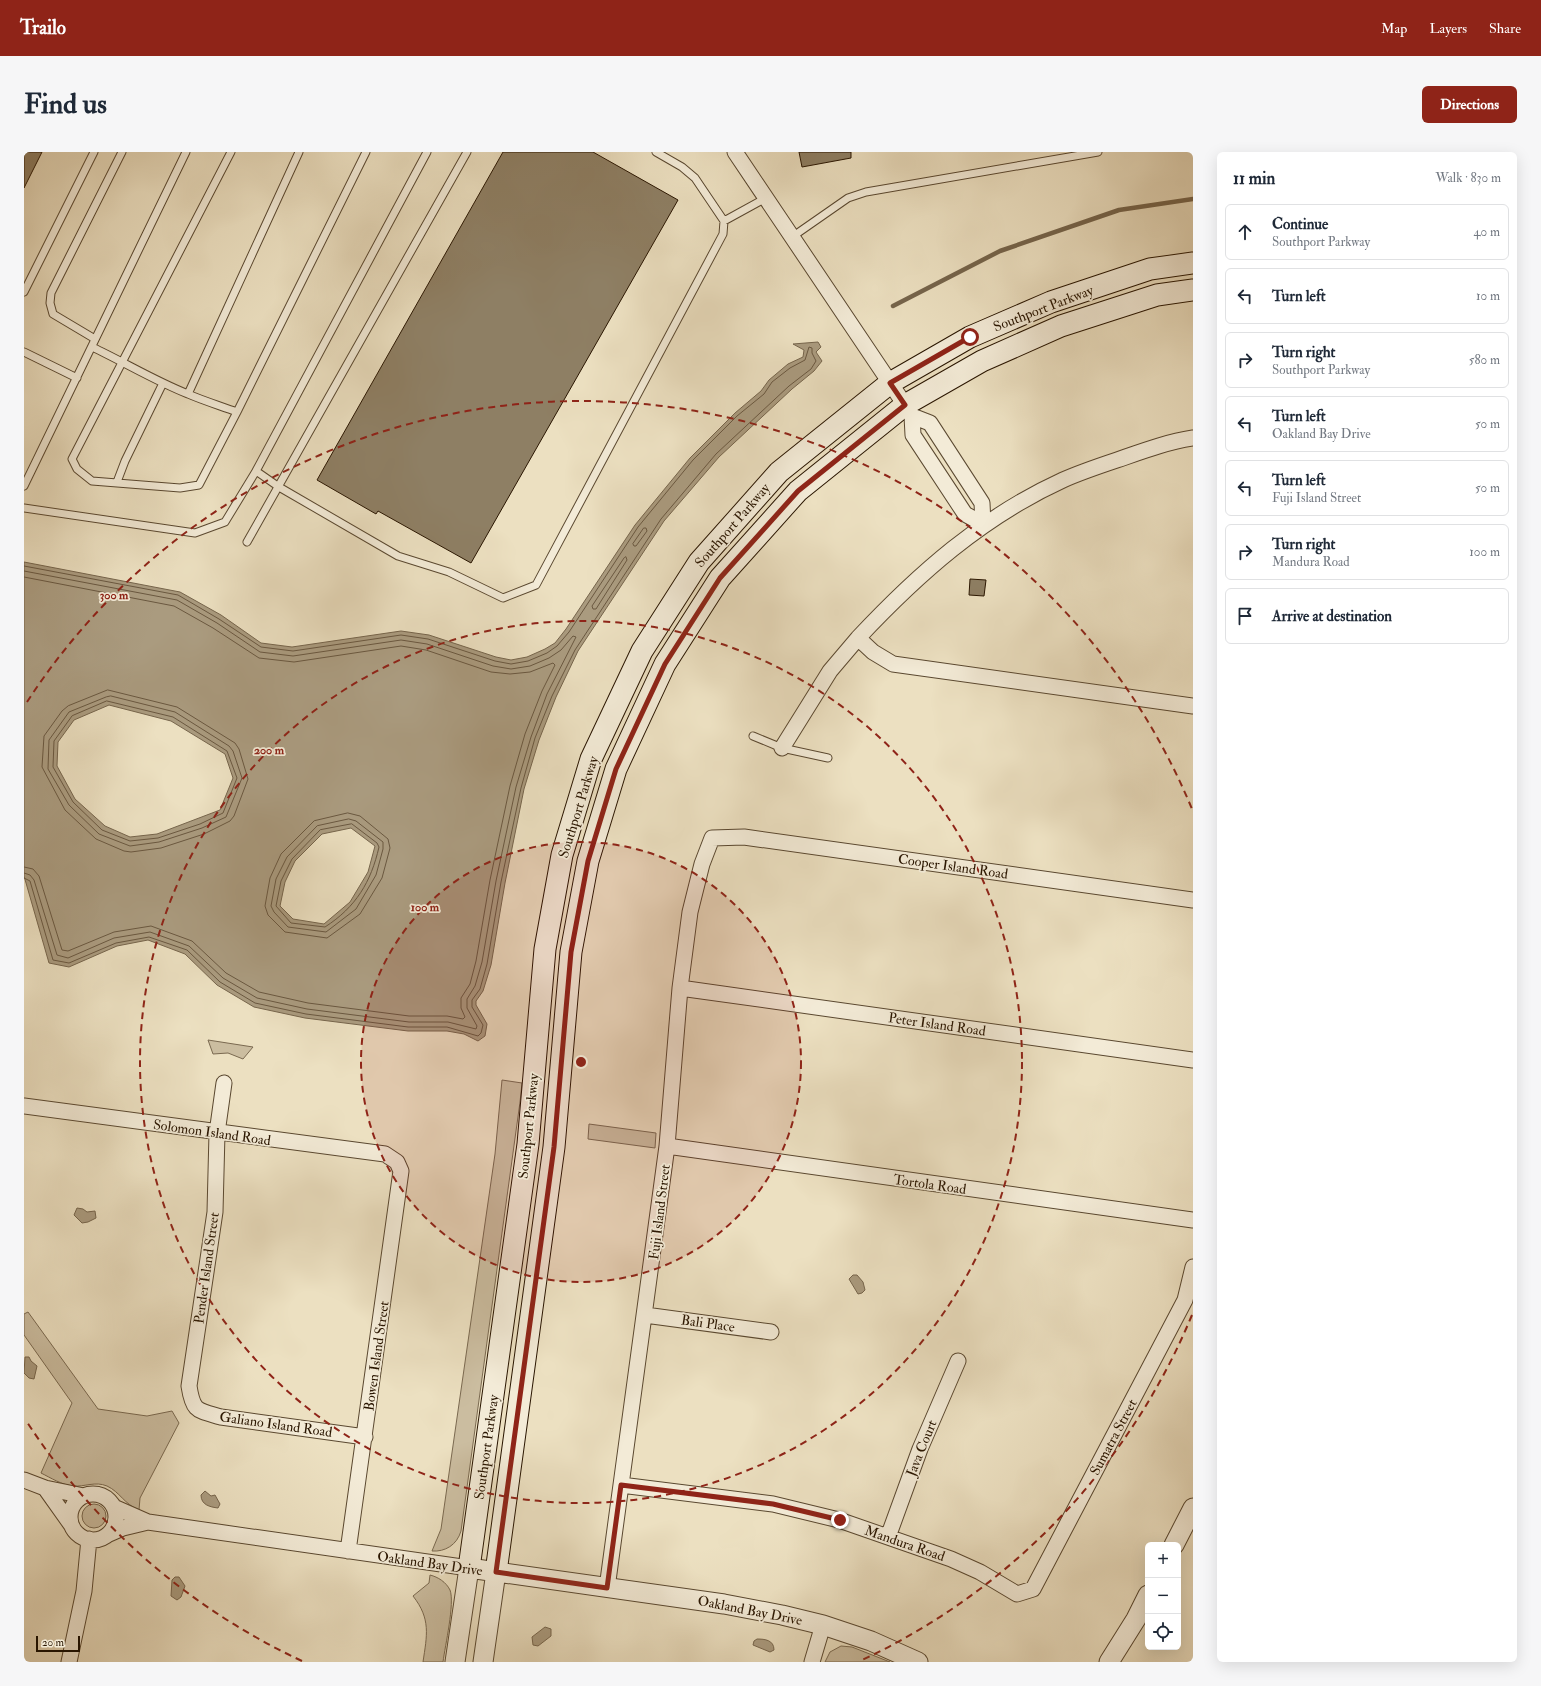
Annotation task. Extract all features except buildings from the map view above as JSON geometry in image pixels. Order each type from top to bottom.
[{"type":"main road","name":"Southport Parkway","points":[[469,1568],[528,1144],[545,949],[562,855],[591,759],[642,651],[699,562],[779,472],[890,383],[970,337],[1052,302],[1150,270],[1193,263]]},
{"type":"main road","name":"Southport Parkway","points":[[496,1572],[554,1147],[571,952],[588,861],[616,769],[665,664],[720,578],[798,491],[908,411],[982,361],[1061,326],[1156,295],[1193,290]]},
{"type":"street","points":[[735,152],[908,411],[913,435],[965,514],[983,524]]},
{"type":"street","points":[[908,411],[930,423],[982,503],[983,524]]},
{"type":"street","points":[[782,748],[830,671],[858,638],[905,589],[942,556],[983,524],[1064,479],[1174,441],[1193,438]]},
{"type":"street","points":[[858,638],[873,652],[894,664],[1193,706]]},
{"type":"street","name":"Cooper Island Road","points":[[712,838],[744,837],[1193,900]]},
{"type":"street","name":"Fuji Island Street","points":[[607,1588],[667,1146],[680,988],[690,912],[702,864],[712,838]]},
{"type":"street","name":"Peter Island Road","points":[[680,988],[1193,1060]]},
{"type":"street","name":"Pender Island Street","points":[[192,1403],[189,1386],[215,1212],[217,1133],[224,1084]]},
{"type":"street","name":"Solomon Island Road","points":[[24,1106],[217,1133],[385,1154],[397,1162]]},
{"type":"street","name":"Tortola Road","points":[[667,1146],[1193,1220]]},
{"type":"street","name":"Bowen Island Street","points":[[348,1551],[401,1172],[397,1162]]},
{"type":"street","name":"Sumatra Street","points":[[1017,1594],[1033,1589],[1185,1300],[1193,1267]]},
{"type":"street","name":"Bali Place","points":[[645,1315],[771,1332]]},
{"type":"street","name":"Java Court","points":[[888,1537],[920,1449],[958,1361]]},
{"type":"street","name":"Galiano Island Road","points":[[192,1403],[199,1410],[221,1417],[365,1437]]},
{"type":"street","points":[[24,1480],[45,1488],[84,1496],[96,1494],[104,1496],[114,1507],[115,1522],[112,1529],[100,1538],[89,1539],[75,1531],[45,1488]]},
{"type":"street","name":"Mandura Road","points":[[621,1485],[773,1504],[840,1520],[980,1572],[1017,1594]]},
{"type":"street","points":[[75,1531],[70,1518],[72,1508],[76,1501],[84,1496]]},
{"type":"street","name":"Oakland Bay Drive","points":[[114,1507],[148,1522],[724,1604],[782,1615],[823,1625],[871,1641],[918,1662]]},
{"type":"street","points":[[1176,1542],[1193,1508]]},
{"type":"street","name":"Oakland Bay Drive","points":[[107,1534],[123,1528],[148,1522]]},
{"type":"street","points":[[69,1662],[84,1591],[89,1539]]},
{"type":"street","name":"Southport Parkway","points":[[455,1662],[469,1568]]},
{"type":"street","name":"Southport Parkway","points":[[483,1662],[496,1572]]},
{"type":"street","points":[[1109,1662],[1145,1602]]},
{"type":"street","points":[[812,1662],[823,1625]]},
{"type":"lane","points":[[24,292],[94,152]]},
{"type":"lane","points":[[95,339],[53,314],[50,303],[51,293],[122,152]]},
{"type":"lane","points":[[24,486],[186,152]]},
{"type":"lane","points":[[231,152],[72,459],[77,469],[92,481],[180,488],[199,485],[237,412],[366,152]]},
{"type":"lane","points":[[188,394],[299,152]]},
{"type":"lane","points":[[24,508],[196,533],[225,522],[256,471],[427,152]]},
{"type":"lane","points":[[247,542],[467,152]]},
{"type":"lane","points":[[256,471],[279,487],[398,556],[450,572],[503,598],[536,585],[723,234],[724,221],[695,178],[682,167],[656,152]]},
{"type":"lane","points":[[792,237],[848,198],[866,192],[1098,152]]},
{"type":"lane","points":[[724,221],[766,198]]},
{"type":"lane","points":[[92,347],[163,383],[237,412]]},
{"type":"lane","points":[[24,352],[77,378]]},
{"type":"lane","points":[[117,482],[125,461],[163,383]]},
{"type":"lane","points":[[753,736],[782,748],[828,758]]},
{"type":"shaded area","points":[[208,1040],[253,1047],[243,1059],[228,1053],[213,1054]]},
{"type":"shaded area","points":[[502,1080],[522,1083],[461,1531],[457,1540],[450,1547],[432,1551],[441,1529],[495,1154]]},
{"type":"shaded area","points":[[589,1124],[656,1133],[655,1148],[588,1139]]},
{"type":"shaded area","points":[[28,1312],[98,1409],[147,1416],[172,1411],[179,1423],[140,1498],[139,1510],[130,1505],[115,1491],[107,1486],[98,1484],[77,1486],[69,1485],[41,1473],[72,1403],[24,1335],[24,1314]]},
{"type":"shaded area","points":[[94,1504],[102,1508],[106,1516],[102,1524],[94,1528],[86,1524],[82,1516],[86,1508]]},
{"type":"shaded area","points":[[430,1575],[444,1582],[450,1590],[451,1596],[451,1614],[443,1662],[423,1662],[426,1644],[425,1620],[419,1604],[413,1596],[429,1583]]},
{"type":"shaded area","points":[[841,1646],[852,1647],[890,1662],[825,1662],[830,1652]]},
{"type":"water","points":[[818,342],[821,347],[816,352],[822,361],[814,371],[792,389],[719,457],[664,521],[578,651],[556,697],[539,740],[524,789],[505,883],[491,965],[483,991],[476,1001],[476,1005],[487,1024],[485,1036],[478,1041],[464,1034],[447,1031],[408,1031],[305,1018],[254,1007],[217,985],[185,954],[148,940],[117,946],[69,967],[49,963],[24,876],[24,562],[180,592],[221,615],[261,643],[292,647],[401,631],[429,635],[496,657],[511,660],[527,657],[555,643],[566,629],[635,525],[690,458],[735,413],[761,391],[769,380],[788,364],[803,357],[804,350],[793,344]],"holes":[[[109,705],[171,721],[225,754],[233,778],[220,810],[157,834],[130,837],[105,826],[75,799],[57,766],[58,742],[74,720]],[[351,828],[375,846],[368,872],[350,902],[324,924],[293,919],[280,906],[285,882],[295,861],[322,834]]]},
{"type":"water","points":[[77,1208],[83,1209],[87,1212],[95,1211],[96,1218],[82,1223],[74,1215]]},
{"type":"water","points":[[853,1275],[857,1275],[863,1282],[865,1290],[862,1293],[858,1294],[849,1279]]},
{"type":"water","points":[[25,1357],[29,1357],[37,1366],[34,1379],[29,1378],[24,1373]]},
{"type":"water","points":[[205,1491],[211,1496],[215,1495],[220,1504],[218,1508],[204,1503],[201,1495]]},
{"type":"water","points":[[175,1577],[179,1577],[185,1586],[181,1597],[177,1600],[171,1596],[172,1580]]},
{"type":"water","points":[[545,1627],[551,1629],[551,1636],[538,1646],[533,1645],[532,1637]]},
{"type":"water","points":[[757,1639],[771,1642],[774,1650],[770,1652],[753,1645],[754,1641]]},
{"type":"waterway","points":[[893,306],[1000,251],[1119,210],[1193,199]]},
{"type":"route","points":[[840,1520],[773,1504],[621,1485],[607,1588],[496,1572],[554,1147],[571,952],[588,861],[616,769],[665,664],[720,578],[798,491],[905,405],[890,383],[970,337]]}]
